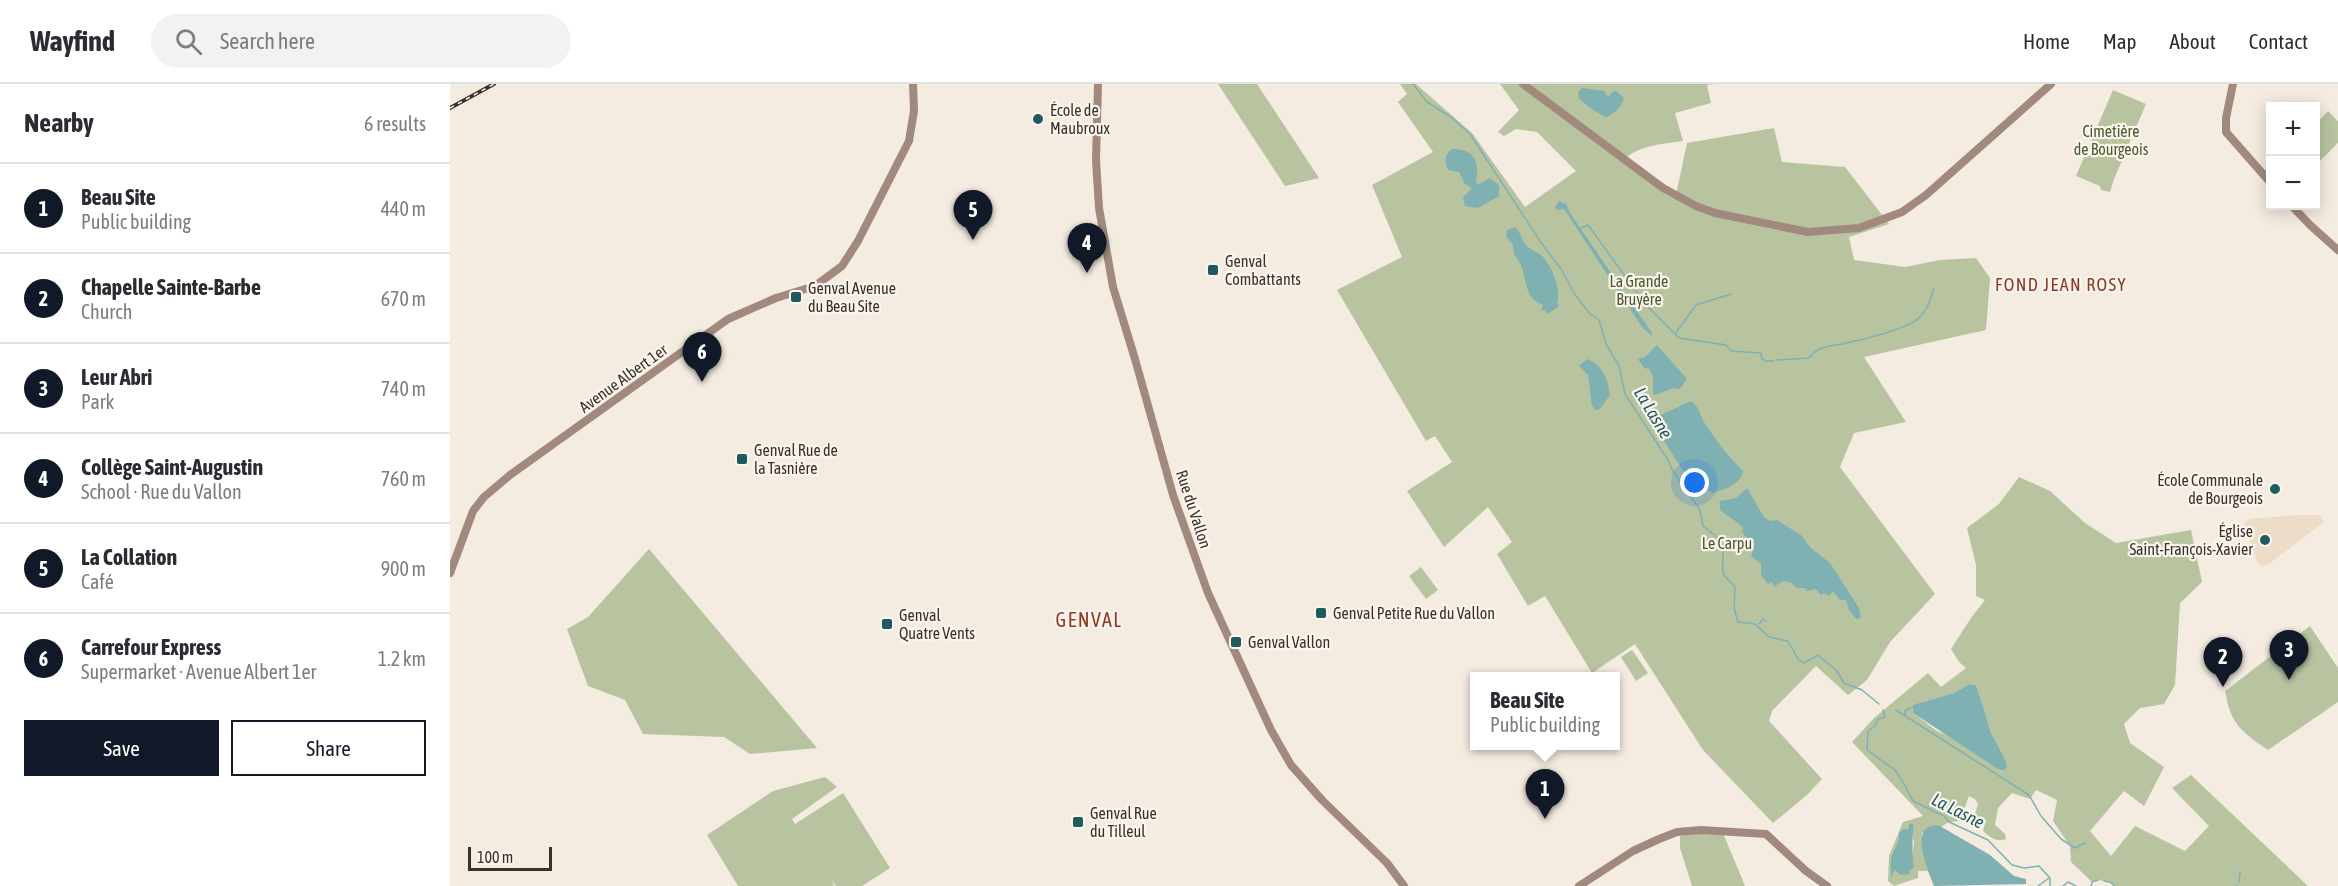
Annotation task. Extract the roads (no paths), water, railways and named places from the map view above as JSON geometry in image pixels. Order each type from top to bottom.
[{"type":"street","name":"Avenue Albert 1er","points":[[450,573],[473,511],[484,497],[510,475],[728,319],[776,298],[814,286],[842,266],[858,241],[909,141],[914,111],[913,84]]},
{"type":"street","name":"Rue du Vallon","points":[[1098,84],[1096,160],[1098,199],[1113,287],[1173,495],[1208,593],[1271,730],[1291,765],[1322,800],[1387,863],[1404,886]]},
{"type":"street","points":[[1523,84],[1663,188],[1696,206],[1715,213],[1808,232],[1859,228],[1902,212],[1926,195],[2051,84]]},
{"type":"street","points":[[2233,84],[2225,129],[2266,176]]},
{"type":"street","points":[[2296,210],[2338,250]]},
{"type":"street","points":[[1579,886],[1633,851],[1677,832],[1701,830],[1766,834],[1806,872],[1827,886]]},
{"type":"water","points":[[1582,88],[1604,91],[1608,97],[1616,91],[1624,98],[1617,110],[1606,117],[1579,99],[1578,93]]},
{"type":"water","points":[[1452,149],[1465,151],[1472,155],[1477,168],[1476,183],[1479,184],[1490,178],[1499,185],[1499,196],[1478,208],[1465,206],[1463,198],[1472,188],[1465,184],[1459,172],[1448,170],[1446,159]]},
{"type":"water","points":[[1559,201],[1566,204],[1652,336],[1642,327],[1564,209],[1557,210],[1555,207]]},
{"type":"water","points":[[1515,227],[1526,245],[1542,256],[1553,273],[1559,306],[1548,314],[1544,310],[1541,311],[1543,305],[1531,296],[1521,266],[1514,255],[1513,245],[1506,237],[1507,230]]},
{"type":"water","points":[[1657,345],[1687,379],[1680,389],[1674,388],[1655,395],[1650,369],[1644,368],[1638,359],[1645,357]]},
{"type":"water","points":[[1587,359],[1601,369],[1609,389],[1610,395],[1600,409],[1596,410],[1592,406],[1588,375],[1579,366]]},
{"type":"water","points":[[1691,401],[1719,443],[1743,471],[1736,483],[1713,493],[1686,475],[1651,421]]},
{"type":"water","points":[[1747,488],[1764,517],[1770,521],[1777,520],[1801,535],[1811,548],[1830,563],[1859,608],[1861,618],[1856,619],[1849,610],[1846,600],[1840,600],[1833,591],[1829,596],[1825,593],[1821,595],[1816,589],[1806,591],[1805,588],[1797,588],[1790,582],[1784,581],[1773,587],[1773,583],[1768,584],[1761,575],[1761,564],[1751,556],[1755,543],[1744,545],[1749,542],[1742,531],[1743,528],[1720,510],[1720,501],[1736,498]]},
{"type":"water","points":[[1969,684],[1976,685],[1991,733],[2007,766],[2004,771],[1913,713],[1912,705],[1954,693]]},
{"type":"water","points":[[1910,823],[1914,825],[1912,846],[1914,867],[1909,871],[1910,874],[1901,875],[1895,870],[1891,878],[1891,858],[1899,833],[1903,829],[1908,829]]},
{"type":"water","points":[[1938,825],[1990,855],[2014,876],[2026,879],[2026,884],[1934,886],[1924,860],[1922,840],[1923,832],[1929,827]]},
{"type":"waterway","name":"La Lasne","points":[[1413,84],[1427,102],[1451,117],[1470,134],[1561,269],[1574,293],[1589,313],[1599,320],[1606,344],[1619,366],[1625,394],[1700,510],[1703,526],[1721,542],[1723,574],[1735,587],[1734,608],[1738,622],[1755,624],[1769,637],[1788,641],[1798,659],[1804,663],[1818,655],[1837,671],[1844,683],[1862,690],[1879,704]]},
{"type":"waterway","name":"Le Carpu","points":[[1581,228],[1588,225],[1646,305],[1679,338],[1726,345],[1731,351],[1761,353],[1762,359],[1773,361]]},
{"type":"waterway","name":"Le Carpu","points":[[1777,360],[1809,358],[1815,351],[1895,330],[1914,322],[1923,314],[1934,288]]},
{"type":"waterway","points":[[1675,334],[1696,305],[1731,294]]},
{"type":"waterway","points":[[1759,624],[1763,619],[1766,621]]},
{"type":"waterway","points":[[1905,715],[1905,711],[1911,708]]},
{"type":"waterway","name":"La Lasne","points":[[1883,710],[1885,717],[1878,719],[1875,726],[1868,731],[1867,750],[1895,770],[1913,801],[1944,816],[1949,822],[1988,840],[2012,865],[2024,868],[2039,866],[2050,878],[2050,886]]},
{"type":"waterway","points":[[1896,710],[2029,795],[2041,816],[2061,839],[2075,848],[2085,843]]},
{"type":"waterway","points":[[2239,882],[2240,872]]},
{"type":"waterway","points":[[2038,886],[2049,878]]},
{"type":"waterway","name":"La Lasne","points":[[2091,886],[2092,882],[2098,880]]},
{"type":"waterway","name":"La Lasne","points":[[2104,881],[2115,886]]},
{"type":"waterway","name":"La Lasne","points":[[2063,886],[2068,882],[2076,886]]},
{"type":"railway","points":[[450,108],[494,84]]},
{"type":"place","name":"École de Maubroux","points":[[1038,119]]},
{"type":"place","name":"La Collation","points":[[973,240]]},
{"type":"place","name":"Genval Combattants","points":[[1213,270]]},
{"type":"place","name":"Collège Saint-Augustin","points":[[1087,273]]},
{"type":"place","name":"Genval Avenue du Beau Site","points":[[796,297]]},
{"type":"place","name":"Carrefour Express","points":[[702,382]]},
{"type":"place","name":"Genval Rue de la Tasnière","points":[[742,459]]},
{"type":"place","name":"École Communale de Bourgeois","points":[[2275,489]]},
{"type":"place","name":"Église Saint-François-Xavier","points":[[2265,540]]},
{"type":"place","name":"Genval Petite Rue du Vallon","points":[[1321,613]]},
{"type":"place","name":"Genval Quatre Vents","points":[[887,624]]},
{"type":"place","name":"Genval Vallon","points":[[1236,642]]},
{"type":"place","name":"Leur Abri","points":[[2289,680]]},
{"type":"place","name":"Chapelle Sainte-Barbe","points":[[2223,687]]},
{"type":"place","name":"Beau Site","points":[[1545,819]]},
{"type":"place","name":"Genval Rue du Tilleul","points":[[1078,822]]},
{"type":"district","name":"FOND JEAN ROSY","points":[[2061,285]]},
{"type":"district","name":"GENVAL","points":[[1089,620]]},
{"type":"park label","name":"Cimetière de Bourgeois","points":[[2111,140]]},
{"type":"park label","name":"La Grande Bruyère","points":[[1639,290]]}]
